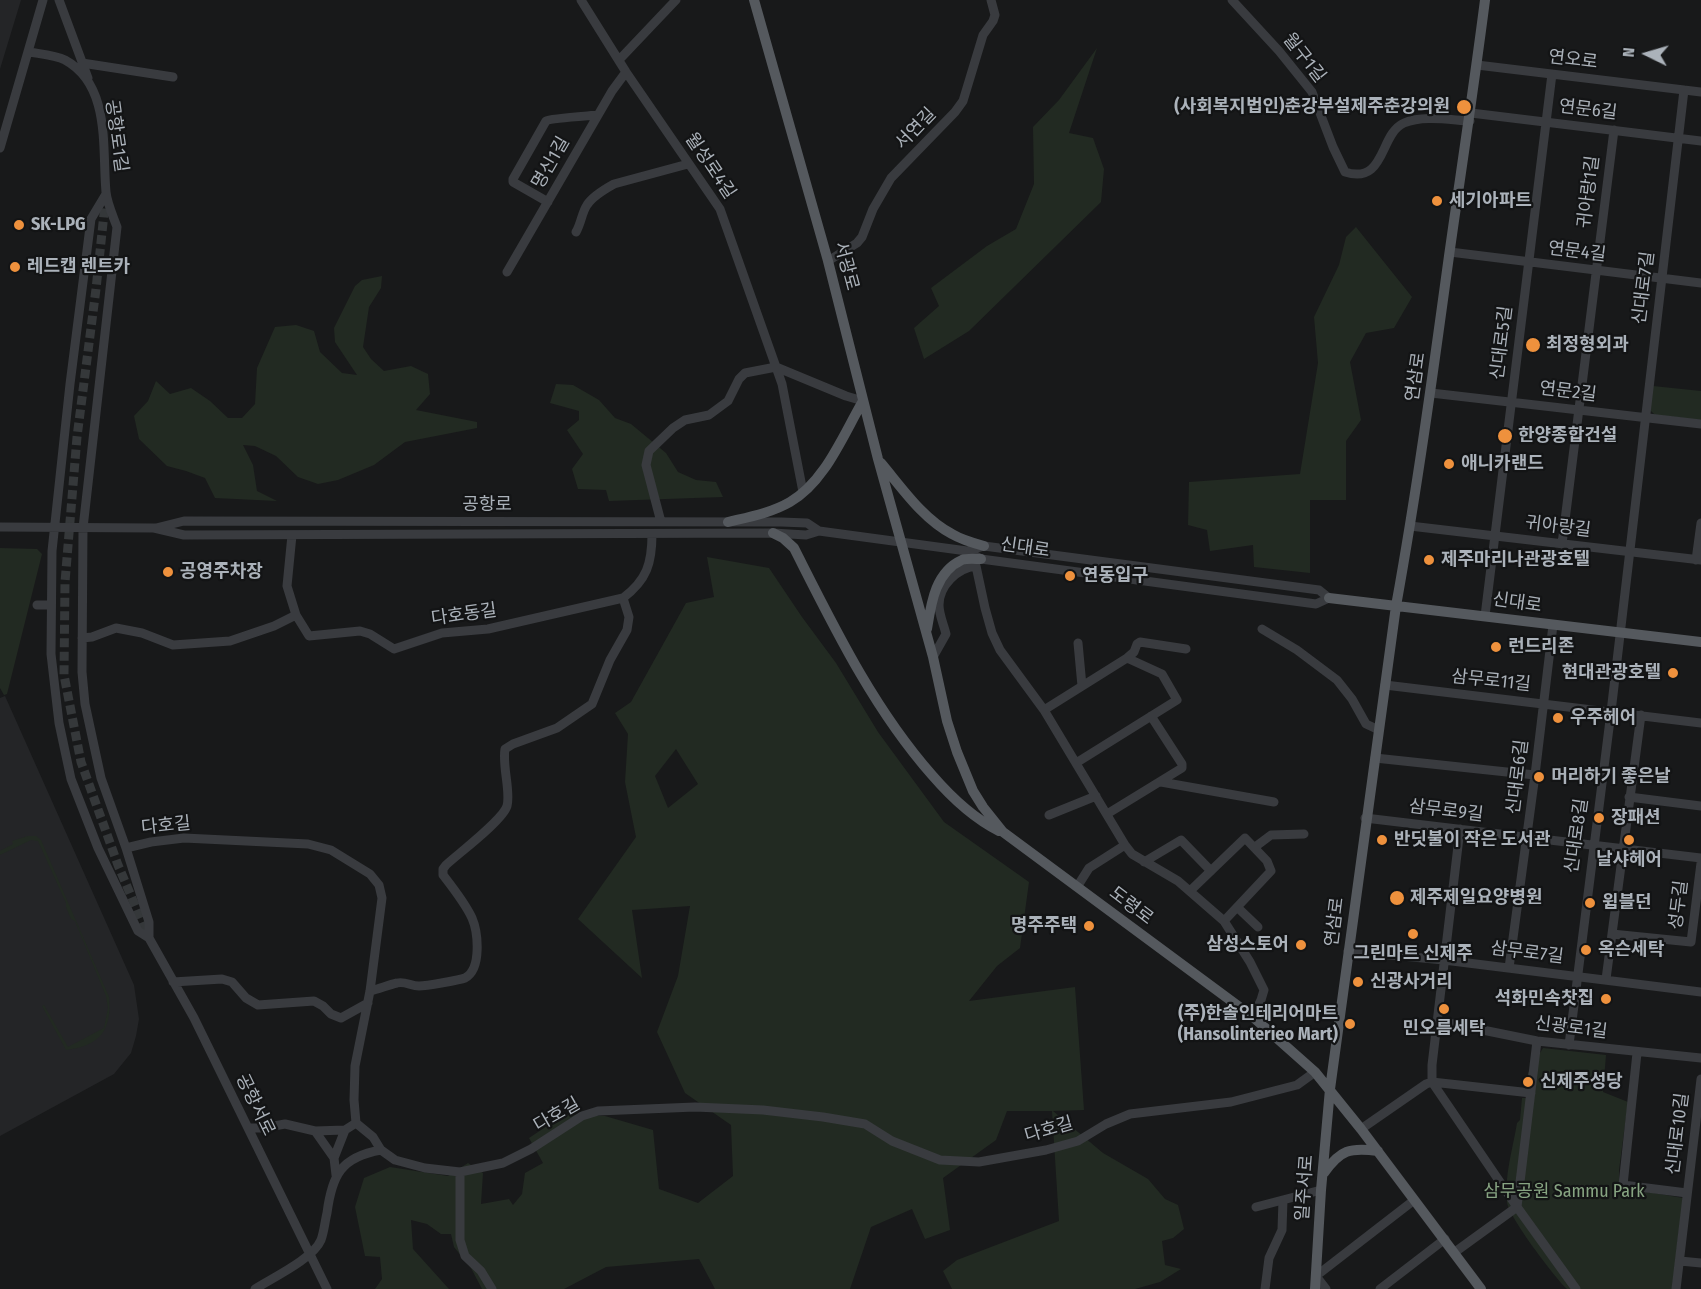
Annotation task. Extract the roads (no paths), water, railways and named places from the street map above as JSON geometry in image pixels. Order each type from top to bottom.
[{"type":"main road","name":"서광로","points":[[754,0],[828,261],[900,541]]},
{"type":"main road","name":"연삼로","points":[[1330,1089],[1365,818],[1396,606],[1431,393],[1471,117],[1485,0]]},
{"type":"main road","points":[[728,522],[765,513],[790,502],[803,492],[824,471],[863,401]]},
{"type":"main road","points":[[878,459],[929,516],[951,534],[984,546]]},
{"type":"main road","points":[[773,533],[794,548],[844,646],[892,726],[945,790],[972,815],[1003,832]]},
{"type":"main road","name":"도령로","points":[[900,541],[933,657],[947,721],[964,773],[982,807],[1003,832],[1253,1017],[1315,1072],[1378,1151],[1413,1201],[1445,1239],[1481,1289]]},
{"type":"main road","points":[[926,632],[933,593],[942,578],[963,559],[981,559]]},
{"type":"main road","name":"신대로","points":[[1329,598],[1701,642]]},
{"type":"main road","name":"일주서로","points":[[1316,1289],[1321,1190],[1330,1089]]},
{"type":"main road","points":[[1322,1176],[1331,1163],[1344,1152],[1357,1149],[1378,1151]]},
{"type":"street","points":[[0,148],[43,0]]},
{"type":"street","points":[[58,0],[94,94]]},
{"type":"street","name":"월성로4길","points":[[581,0],[626,72],[720,209],[782,384],[803,492]]},
{"type":"street","points":[[620,60],[676,0]]},
{"type":"street","name":"서연길","points":[[828,261],[862,237],[873,209],[891,178],[963,101],[983,35],[995,15],[991,0]]},
{"type":"street","name":"월구1길","points":[[1232,0],[1279,51],[1312,92],[1332,147],[1345,171],[1360,173],[1373,168],[1396,128],[1403,123],[1471,117]]},
{"type":"street","name":"공항로1길","points":[[28,52],[64,60],[82,73],[94,94],[98,102],[105,150],[106,194]]},
{"type":"street","points":[[82,63],[173,78]]},
{"type":"street","name":"연오로","points":[[1477,65],[1701,92]]},
{"type":"street","name":"명신1길","points":[[507,272],[612,91],[626,72]]},
{"type":"street","name":"신대로5길","points":[[1485,616],[1552,74]]},
{"type":"street","name":"신대로7길","points":[[1620,632],[1684,90]]},
{"type":"street","points":[[548,202],[513,182],[546,121],[550,118],[571,119],[598,115]]},
{"type":"street","name":"연문6길","points":[[1471,117],[1546,122],[1701,141]]},
{"type":"street","name":"귀아랑1길","points":[[1562,544],[1614,130]]},
{"type":"street","points":[[576,232],[586,206],[605,189],[614,184],[688,164]]},
{"type":"street","points":[[106,194],[91,219],[70,384],[55,527],[51,654],[59,723],[71,779],[98,848],[138,931],[149,938]]},
{"type":"street","points":[[106,194],[117,227],[83,528],[82,672],[95,757],[149,922],[149,938]]},
{"type":"street","name":"연문4길","points":[[1450,252],[1701,284]]},
{"type":"street","points":[[661,522],[646,465],[649,451],[685,420],[710,415],[728,401],[744,373],[776,367],[863,401]]},
{"type":"street","name":"연문2길","points":[[1431,393],[1701,424]]},
{"type":"street","name":"공항로","points":[[0,527],[154,528],[184,522],[728,522],[807,523],[819,531]]},
{"type":"street","points":[[1699,560],[1701,523]]},
{"type":"street","name":"귀아랑길","points":[[1410,526],[1699,560]]},
{"type":"street","name":"공항로","points":[[154,528],[184,535],[773,533],[806,535],[819,531],[900,541]]},
{"type":"street","points":[[370,992],[395,983],[405,982],[418,986],[465,978],[477,963],[476,928],[471,915],[443,875],[443,869],[502,816],[508,805],[503,758],[505,749],[557,728],[592,704],[610,660],[627,630],[629,617],[623,598],[646,574],[652,555],[652,534]]},
{"type":"street","points":[[81,638],[92,637],[116,628],[142,633],[173,645],[230,641],[296,615],[287,586],[292,535]]},
{"type":"street","name":"신대로","points":[[900,541],[967,551],[981,559],[1316,604],[1329,598],[1319,590],[984,546],[967,551]]},
{"type":"street","points":[[933,657],[946,634],[939,605],[942,592],[959,571],[976,566],[990,625],[1000,650],[1044,710],[1125,845],[1132,854],[1164,872],[1190,891],[1224,921],[1254,969],[1264,990],[1253,1017]]},
{"type":"street","name":"다호동길","points":[[296,615],[309,636],[360,631],[370,634],[394,649],[423,637],[489,629],[623,598]]},
{"type":"street","points":[[37,605],[51,604]]},
{"type":"street","name":"신대로6길","points":[[1509,968],[1553,625]]},
{"type":"street","points":[[1262,629],[1297,650],[1337,680],[1352,699],[1366,724],[1379,730]]},
{"type":"street","name":"신대로8길","points":[[1569,1045],[1620,632]]},
{"type":"street","points":[[1044,710],[1127,658],[1140,642],[1186,649]]},
{"type":"street","points":[[1078,643],[1082,686]]},
{"type":"street","points":[[1076,763],[1177,700],[1162,674],[1127,658]]},
{"type":"street","name":"삼무로11길","points":[[1385,685],[1701,723]]},
{"type":"street","points":[[1606,979],[1641,715]]},
{"type":"street","points":[[1107,814],[1182,768],[1182,764],[1151,716]]},
{"type":"street","points":[[1375,758],[1535,775]]},
{"type":"street","points":[[1161,782],[1274,802]]},
{"type":"street","points":[[1049,815],[1096,796]]},
{"type":"street","points":[[1629,797],[1701,806]]},
{"type":"street","name":"삼무로9길","points":[[1365,818],[1701,858]]},
{"type":"street","points":[[1460,829],[1432,1065],[1432,1082],[1576,1289]]},
{"type":"street","points":[[1255,847],[1271,835],[1304,834]]},
{"type":"street","name":"다호길","points":[[126,848],[184,838],[308,844],[331,850],[370,874],[379,885],[382,897],[370,992],[355,1066],[356,1123],[373,1137],[381,1150],[395,1160],[424,1168],[460,1172],[503,1163],[531,1149],[582,1116],[598,1111],[695,1107],[763,1110],[865,1124],[892,1140],[940,1160],[979,1162],[1046,1150],[1078,1141],[1106,1124],[1130,1114],[1232,1102],[1297,1085],[1315,1072]]},
{"type":"street","points":[[1190,891],[1245,838],[1267,861],[1271,871],[1224,921]]},
{"type":"street","points":[[1144,862],[1181,840],[1210,871]]},
{"type":"street","points":[[1077,887],[1089,868],[1125,845]]},
{"type":"street","name":"성두길","points":[[1612,934],[1691,942],[1701,863]]},
{"type":"street","points":[[1237,907],[1258,927]]},
{"type":"street","name":"공항서로","points":[[149,938],[248,1128],[327,1289]]},
{"type":"street","name":"삼무로7길","points":[[1348,951],[1444,960],[1701,992]]},
{"type":"street","points":[[173,982],[222,979],[232,982],[246,998],[258,1005],[314,1001],[331,1014],[341,1018],[368,1003]]},
{"type":"street","name":"신광로1길","points":[[1438,1021],[1537,1041],[1701,1058]]},
{"type":"street","points":[[1455,1252],[1517,1207],[1537,1041]]},
{"type":"street","name":"신대로10길","points":[[1638,1053],[1623,1185],[1687,1193]]},
{"type":"street","name":"신대로10길","points":[[1676,1289],[1687,1193],[1698,1126],[1701,1078]]},
{"type":"street","points":[[1361,1129],[1432,1082],[1531,1093]]},
{"type":"street","points":[[248,1128],[285,1124],[315,1131],[345,1130],[356,1123]]},
{"type":"street","points":[[336,1175],[334,1158],[345,1130]]},
{"type":"street","points":[[315,1131],[334,1158]]},
{"type":"street","points":[[255,1289],[309,1254],[321,1241],[330,1189],[336,1175],[348,1162],[364,1153],[381,1150]]},
{"type":"street","points":[[460,1172],[460,1240],[465,1256],[481,1271],[492,1289]]},
{"type":"street","points":[[1256,1207],[1321,1190]]},
{"type":"street","points":[[1265,1289],[1269,1258],[1282,1230],[1283,1200]]},
{"type":"street","points":[[1326,1289],[1316,1276],[1413,1201]]},
{"type":"street","points":[[1380,1289],[1445,1239]]},
{"type":"street","points":[[1680,1261],[1701,1263]]},
{"type":"tunnel","points":[[106,195],[77,437],[65,582],[64,675],[81,762],[118,865],[148,936]]},
{"type":"place","name":"(사회복지법인)춘강부설제주춘강의원","points":[[1464,107]]},
{"type":"place","name":"세기아파트","points":[[1437,201]]},
{"type":"place","name":"SK-LPG","points":[[19,225]]},
{"type":"place","name":"레드캡 렌트카","points":[[15,267]]},
{"type":"place","name":"최정형외과","points":[[1533,345]]},
{"type":"place","name":"한양종합건설","points":[[1505,436]]},
{"type":"place","name":"애니카랜드","points":[[1449,464]]},
{"type":"place","name":"제주마리나관광호텔","points":[[1429,560]]},
{"type":"place","name":"공영주차장","points":[[168,572]]},
{"type":"place","name":"연동입구","points":[[1070,576]]},
{"type":"place","name":"런드리존","points":[[1496,647]]},
{"type":"place","name":"현대관광호텔","points":[[1673,673]]},
{"type":"place","name":"우주헤어","points":[[1558,718]]},
{"type":"place","name":"머리하기 좋은날","points":[[1539,777]]},
{"type":"place","name":"장패션","points":[[1599,818]]},
{"type":"place","name":"반딧불이 작은 도서관","points":[[1382,840]]},
{"type":"place","name":"날샤헤어","points":[[1629,840]]},
{"type":"place","name":"제주제일요양병원","points":[[1397,898]]},
{"type":"place","name":"윔블던","points":[[1590,903]]},
{"type":"place","name":"명주주택","points":[[1089,926]]},
{"type":"place","name":"그린마트 신제주","points":[[1413,934]]},
{"type":"place","name":"삼성스토어","points":[[1301,945]]},
{"type":"place","name":"옥슨세탁","points":[[1586,950]]},
{"type":"place","name":"신광사거리","points":[[1358,982]]},
{"type":"place","name":"석화민속찻집","points":[[1606,999]]},
{"type":"place","name":"민오름세탁","points":[[1444,1009]]},
{"type":"place","name":"(주)한솔인테리어마트 (Hansolinterieo Mart)","points":[[1350,1024]]},
{"type":"place","name":"신제주성당","points":[[1528,1082]]},
{"type":"park label","name":"삼무공원 Sammu Park","points":[[1564,1192]]}]
